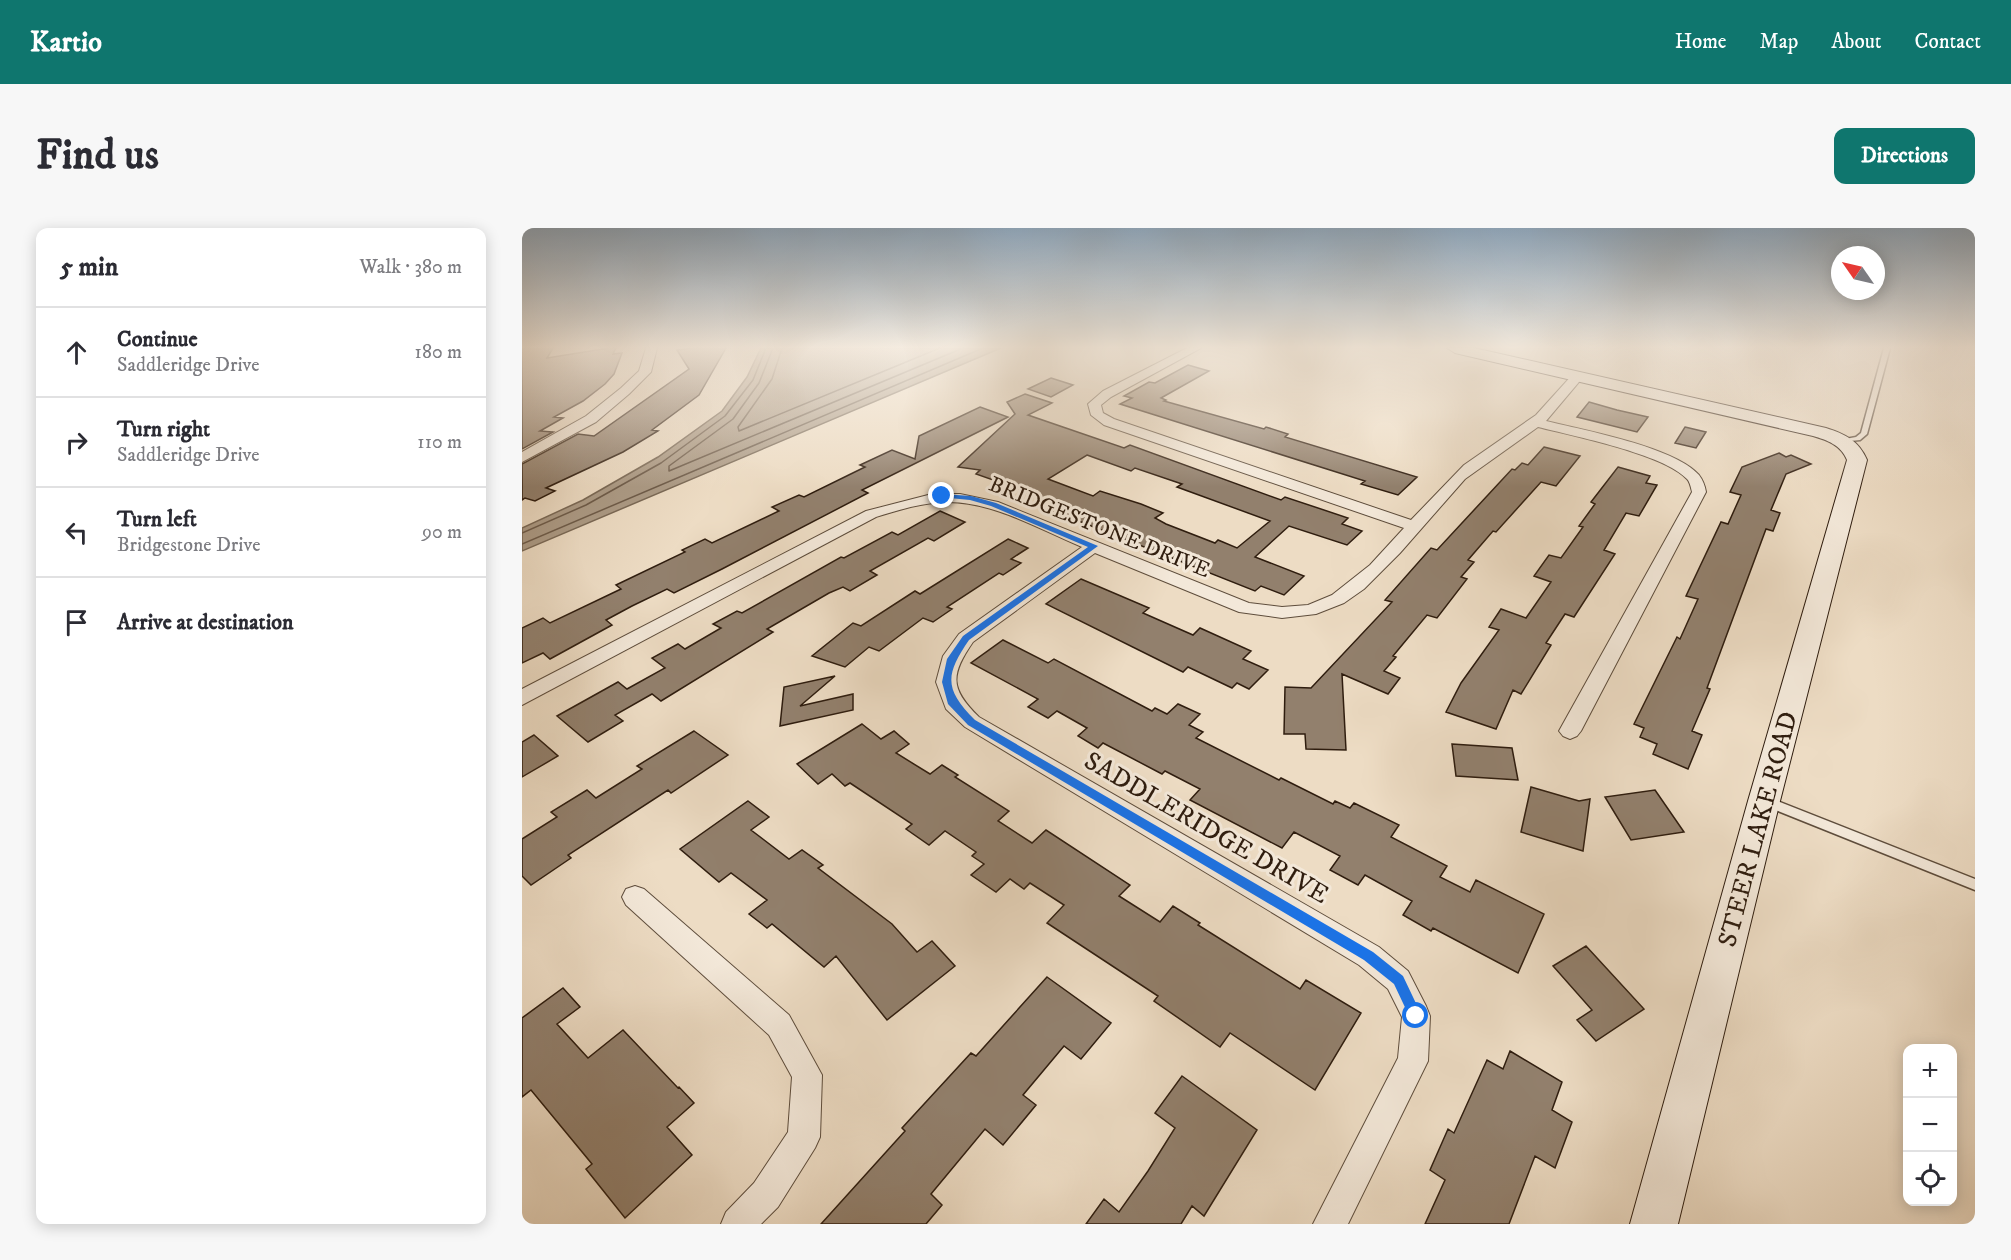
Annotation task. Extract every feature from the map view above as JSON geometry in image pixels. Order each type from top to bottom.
[{"type":"street","points":[[522,458],[591,419],[620,394]]},
{"type":"street","points":[[1106,394],[1094,405],[1096,415],[1109,422],[1414,526]]},
{"type":"street","name":"BRIDGESTONE DRIVE","points":[[522,698],[872,514],[903,504],[942,496],[971,498],[993,505],[1245,608],[1277,613],[1317,608],[1343,596],[1367,576],[1459,477],[1483,456],[1536,422],[1561,394]]},
{"type":"street","points":[[1658,394],[1804,428],[1842,441]]},
{"type":"street","points":[[1536,422],[1655,456],[1679,466],[1695,478],[1699,492],[1570,731]]},
{"type":"street","name":"STEER LAKE ROAD","points":[[1654,1224],[1764,801],[1857,460],[1856,454],[1842,441]]},
{"type":"street","name":"SADDLERIDGE DRIVE","points":[[1094,546],[966,638],[950,661],[946,682],[953,704],[972,722],[1369,956],[1398,980],[1416,1016],[1413,1061],[1330,1224]]},
{"type":"street","points":[[634,897],[779,1025],[807,1075],[804,1137],[766,1195],[738,1224]]},
{"type":"lane","points":[[1842,441],[1858,439],[1864,434],[1875,394]]},
{"type":"lane","points":[[1764,801],[1975,885]]},
{"type":"water","points":[[734,394],[891,394],[522,551],[522,528],[583,500],[658,457],[722,411]]},
{"type":"building","points":[[522,394],[591,394],[554,417],[563,418],[540,431],[553,432],[522,449]]},
{"type":"building","points":[[653,394],[699,394],[652,430],[658,431],[623,452],[546,488],[555,491],[535,501],[525,498],[522,500],[522,464],[578,434],[594,436]]},
{"type":"building","points":[[1024,394],[1052,403],[1028,415],[1124,448],[1130,445],[1281,500],[1285,497],[1348,518],[1342,524],[1362,531],[1347,545],[1289,526],[1255,557],[1304,576],[1284,595],[1261,586],[1255,591],[1041,506],[1050,500],[976,474],[980,470],[958,467],[1015,414],[1007,402]],"holes":[[[1087,455],[1131,471],[1135,468],[1182,484],[1177,487],[1270,521],[1237,548],[1218,540],[1215,543],[1166,524],[1155,518],[1163,513],[1141,504],[1100,491],[1093,496],[1048,479]]]},
{"type":"building","points":[[1167,394],[1161,398],[1166,400],[1164,401],[1264,429],[1266,427],[1288,434],[1285,437],[1417,477],[1398,495],[1361,484],[1365,481],[1120,404],[1132,398],[1124,396]]},
{"type":"building","points":[[1589,402],[1648,417],[1637,432],[1577,417]]},
{"type":"building","points":[[980,407],[1008,417],[862,490],[868,493],[722,569],[674,593],[667,589],[632,606],[606,620],[612,625],[550,659],[543,653],[522,663],[522,628],[543,618],[550,623],[621,589],[616,585],[685,552],[682,550],[705,539],[712,543],[779,511],[772,507],[799,495],[804,497],[865,467],[860,465],[892,450],[915,459],[919,436]]},
{"type":"building","points":[[1685,427],[1706,432],[1696,448],[1675,443]]},
{"type":"building","points":[[1544,447],[1580,456],[1556,486],[1541,482],[1468,560],[1474,562],[1461,577],[1467,579],[1437,618],[1427,615],[1393,656],[1396,657],[1384,671],[1400,678],[1388,694],[1342,674],[1346,750],[1306,749],[1305,734],[1284,734],[1285,687],[1311,688],[1392,602],[1385,600],[1431,548],[1437,550],[1512,469],[1515,470],[1522,463],[1528,465]]},
{"type":"building","points":[[1779,453],[1786,457],[1791,455],[1811,464],[1786,474],[1771,510],[1780,513],[1773,531],[1766,529],[1707,688],[1710,689],[1692,731],[1702,735],[1688,769],[1653,754],[1657,744],[1640,737],[1644,728],[1634,724],[1677,637],[1680,639],[1698,599],[1686,596],[1721,522],[1728,524],[1741,495],[1730,492],[1742,467]]},
{"type":"building","points":[[1618,467],[1650,476],[1646,483],[1657,485],[1639,516],[1626,513],[1604,550],[1615,554],[1574,617],[1565,614],[1546,643],[1551,645],[1521,694],[1513,690],[1496,729],[1446,712],[1461,683],[1499,630],[1489,627],[1501,609],[1526,618],[1551,582],[1534,576],[1549,555],[1561,558],[1583,527],[1579,526],[1595,504],[1591,502]]},
{"type":"building","points":[[940,511],[965,522],[934,541],[928,538],[870,571],[877,575],[850,591],[843,587],[829,593],[767,629],[773,632],[661,701],[652,694],[615,715],[623,721],[588,742],[557,716],[618,682],[627,689],[665,668],[652,658],[678,644],[685,649],[721,628],[713,624],[737,611],[742,613],[841,557],[844,558],[892,532],[898,535]]},
{"type":"building","points":[[1008,539],[1028,548],[1011,559],[1021,563],[1003,575],[999,573],[947,607],[952,609],[933,622],[923,618],[879,651],[869,647],[845,667],[812,656],[853,623],[861,626],[915,591],[920,594]]},
{"type":"building","points":[[1081,579],[1149,608],[1143,613],[1193,635],[1200,628],[1251,651],[1243,659],[1268,670],[1249,689],[1237,683],[1232,688],[1188,667],[1183,672],[1046,604]]},
{"type":"building","points":[[1003,640],[1048,663],[1054,659],[1152,711],[1155,708],[1167,714],[1178,704],[1200,714],[1189,725],[1203,732],[1196,738],[1279,780],[1281,778],[1333,804],[1335,801],[1350,808],[1354,803],[1399,825],[1391,837],[1447,866],[1440,877],[1470,892],[1476,880],[1544,914],[1518,973],[1433,928],[1431,931],[1403,915],[1412,901],[1365,875],[1358,885],[1330,870],[1340,856],[1294,832],[1282,848],[1190,800],[1200,789],[1165,771],[1162,774],[1103,743],[1098,748],[1078,736],[1087,728],[1057,711],[1048,718],[1028,707],[1038,699],[971,663]]},
{"type":"building","points":[[835,676],[800,706],[853,694],[853,710],[780,726],[784,687]]},
{"type":"building","points":[[862,724],[881,739],[894,731],[909,744],[896,753],[930,774],[942,765],[958,775],[955,777],[1009,811],[998,821],[1032,843],[1046,830],[1130,885],[1119,896],[1160,922],[1173,906],[1200,923],[1198,925],[1300,989],[1306,980],[1361,1013],[1315,1090],[1230,1033],[1220,1047],[1154,1001],[1158,996],[1047,923],[1064,905],[1030,883],[1024,889],[1010,879],[996,892],[971,875],[984,864],[972,856],[976,852],[945,831],[929,845],[906,829],[912,824],[850,783],[845,786],[832,774],[818,784],[797,764]]},
{"type":"building","points":[[694,731],[728,755],[671,793],[668,790],[568,855],[571,858],[531,885],[522,876],[522,839],[557,817],[551,812],[587,790],[596,798],[642,769],[637,766]]},
{"type":"building","points":[[534,735],[558,756],[522,777],[522,742]]},
{"type":"building","points":[[1452,744],[1512,748],[1518,780],[1456,776]]},
{"type":"building","points":[[1531,787],[1579,801],[1590,799],[1583,851],[1521,832]]},
{"type":"building","points":[[1655,790],[1684,832],[1631,840],[1605,797]]},
{"type":"building","points":[[748,801],[769,817],[751,830],[789,859],[802,850],[823,865],[818,868],[892,924],[917,952],[932,941],[955,966],[887,1020],[836,956],[824,967],[772,924],[767,928],[749,914],[767,900],[731,873],[719,882],[680,849]]},
{"type":"building","points":[[1586,946],[1644,1009],[1596,1041],[1577,1020],[1592,1010],[1553,966]]},
{"type":"building","points":[[1047,977],[1111,1023],[1081,1059],[1064,1046],[1023,1095],[1036,1105],[1003,1145],[985,1129],[931,1194],[942,1205],[926,1224],[821,1224],[905,1131],[902,1128],[971,1053],[976,1056]]},
{"type":"building","points":[[563,988],[580,1007],[557,1024],[588,1058],[623,1030],[694,1103],[667,1127],[692,1155],[625,1218],[586,1169],[592,1164],[531,1090],[522,1097],[522,1018]]},
{"type":"building","points":[[1510,1051],[1562,1082],[1552,1110],[1572,1122],[1555,1168],[1535,1156],[1509,1224],[1425,1224],[1445,1180],[1430,1170],[1448,1129],[1454,1133],[1487,1060],[1503,1069]]},
{"type":"building","points":[[1182,1076],[1257,1130],[1204,1216],[1192,1206],[1181,1224],[1086,1224],[1104,1199],[1119,1212],[1148,1171],[1175,1128],[1155,1113]]},
{"type":"route","points":[[942,496],[971,498],[993,505],[1094,546],[966,638],[950,661],[946,682],[953,704],[972,722],[1369,956],[1398,980],[1416,1016]]}]
